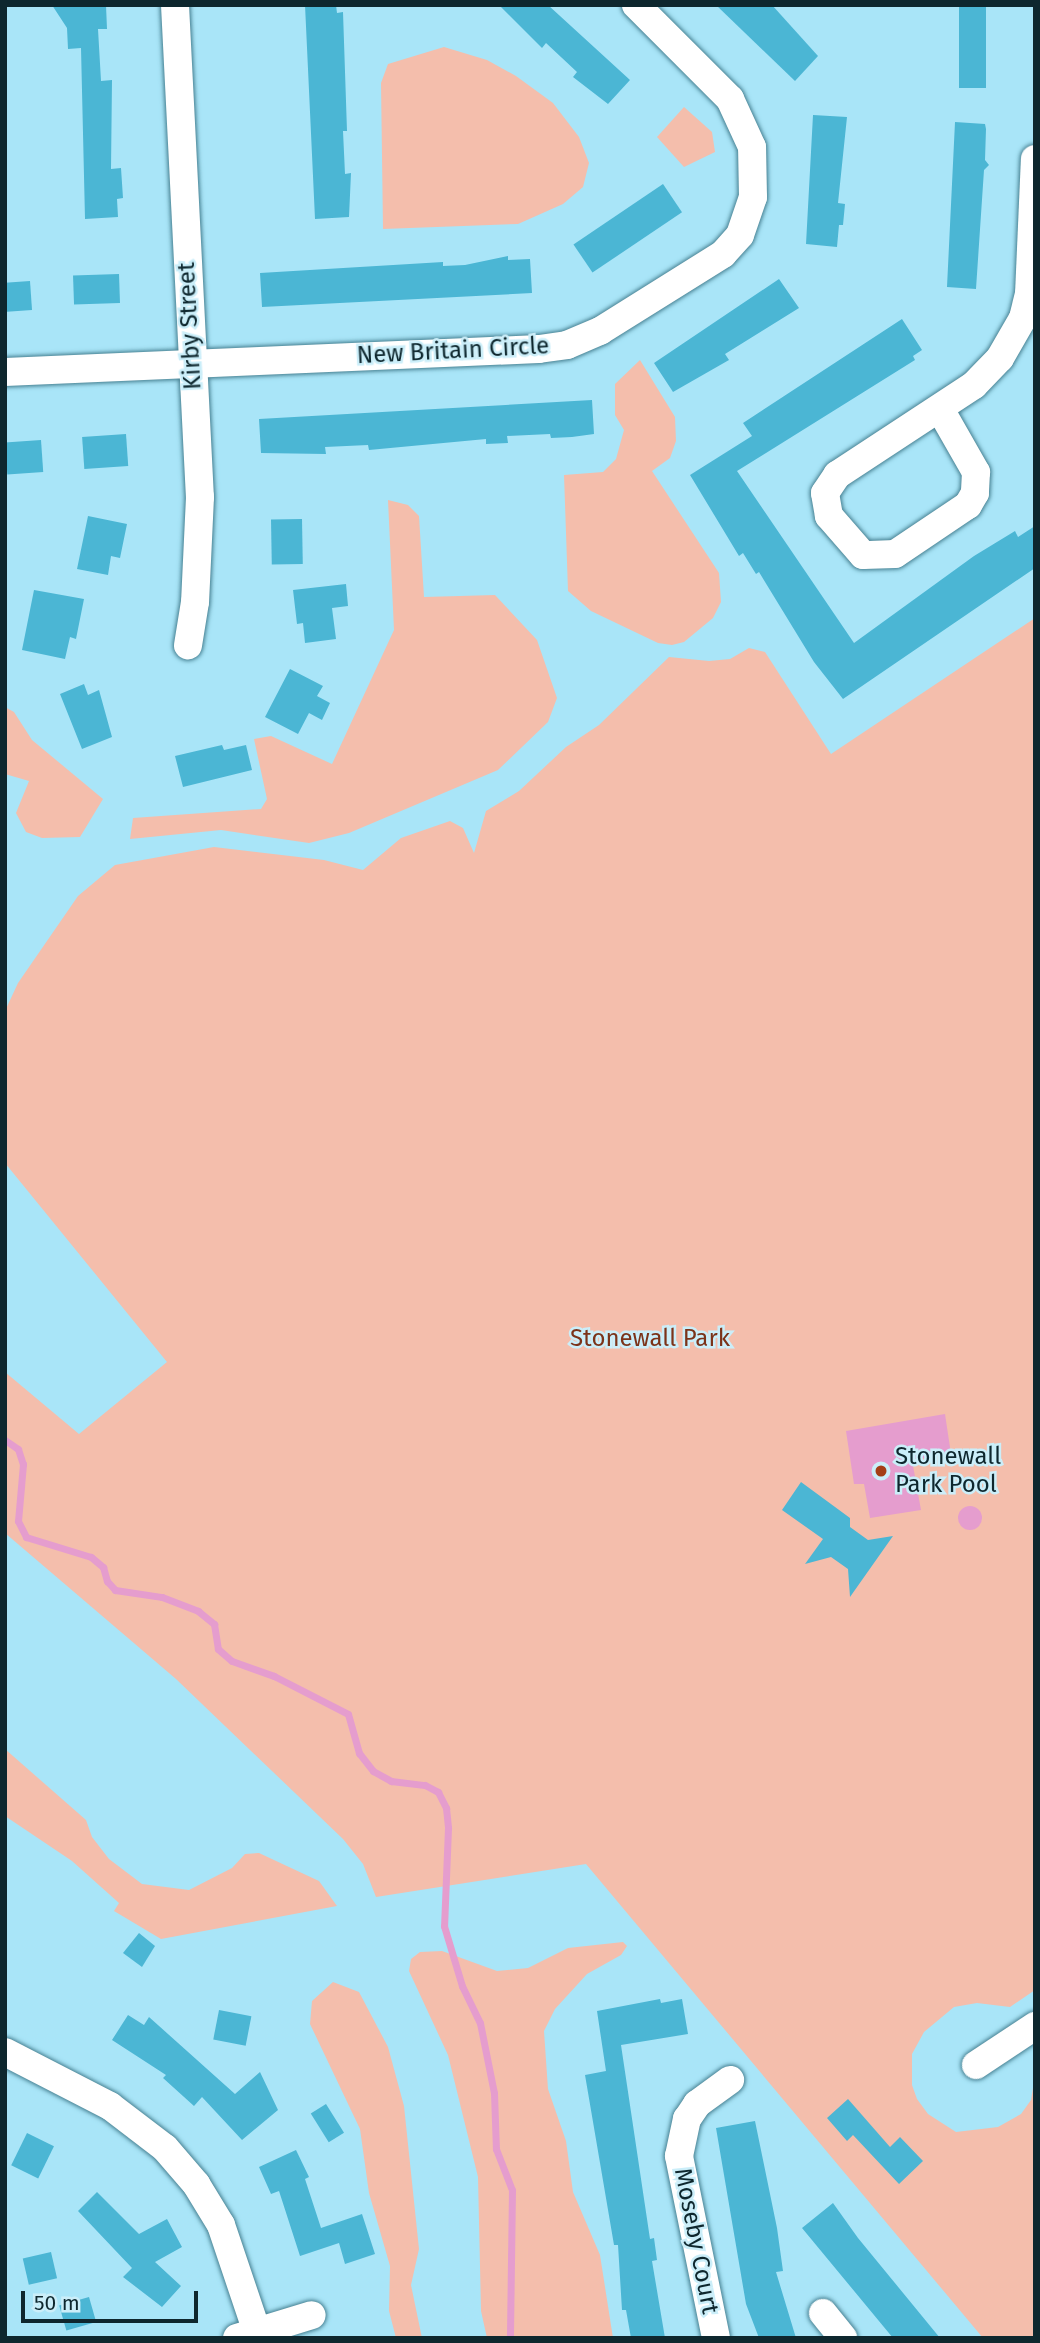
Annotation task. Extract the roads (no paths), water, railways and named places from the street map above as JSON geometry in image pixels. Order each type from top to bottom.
[{"type":"street","name":"Kirby Street","points":[[175,5],[200,538],[188,645]]},
{"type":"street","name":"New Britain Circle","points":[[5,372],[567,345],[600,331],[723,254],[740,235],[754,197],[752,147],[743,122],[717,83],[636,5]]},
{"type":"street","points":[[940,409],[976,472],[975,493],[968,505],[895,554],[863,555],[829,516],[825,493],[830,483],[940,409],[989,372],[1023,318],[1029,294],[1035,159]]},
{"type":"street","points":[[976,2065],[1035,2026]]},
{"type":"street","points":[[5,2052],[110,2106],[165,2148],[196,2184],[221,2225],[251,2336],[312,2315]]},
{"type":"street","name":"Moseby Court","points":[[716,2338],[679,2156],[687,2119],[698,2104],[730,2080]]},
{"type":"street","points":[[823,2313],[843,2338]]},
{"type":"waterway","points":[[5,1440],[18,1449],[23,1464],[18,1521],[26,1537],[91,1557],[103,1567],[107,1581],[115,1590],[162,1597],[198,1611],[214,1624],[218,1649],[232,1661],[274,1676],[348,1714],[359,1753],[373,1771],[391,1781],[425,1785],[438,1792],[446,1808],[448,1828],[444,1926],[462,1986],[480,2023],[494,2093],[496,2149],[512,2190],[510,2338]]},
{"type":"place","name":"Stonewall Park Pool","points":[[881,1471]]},
{"type":"park label","name":"Stonewall Park","points":[[650,1339]]}]
